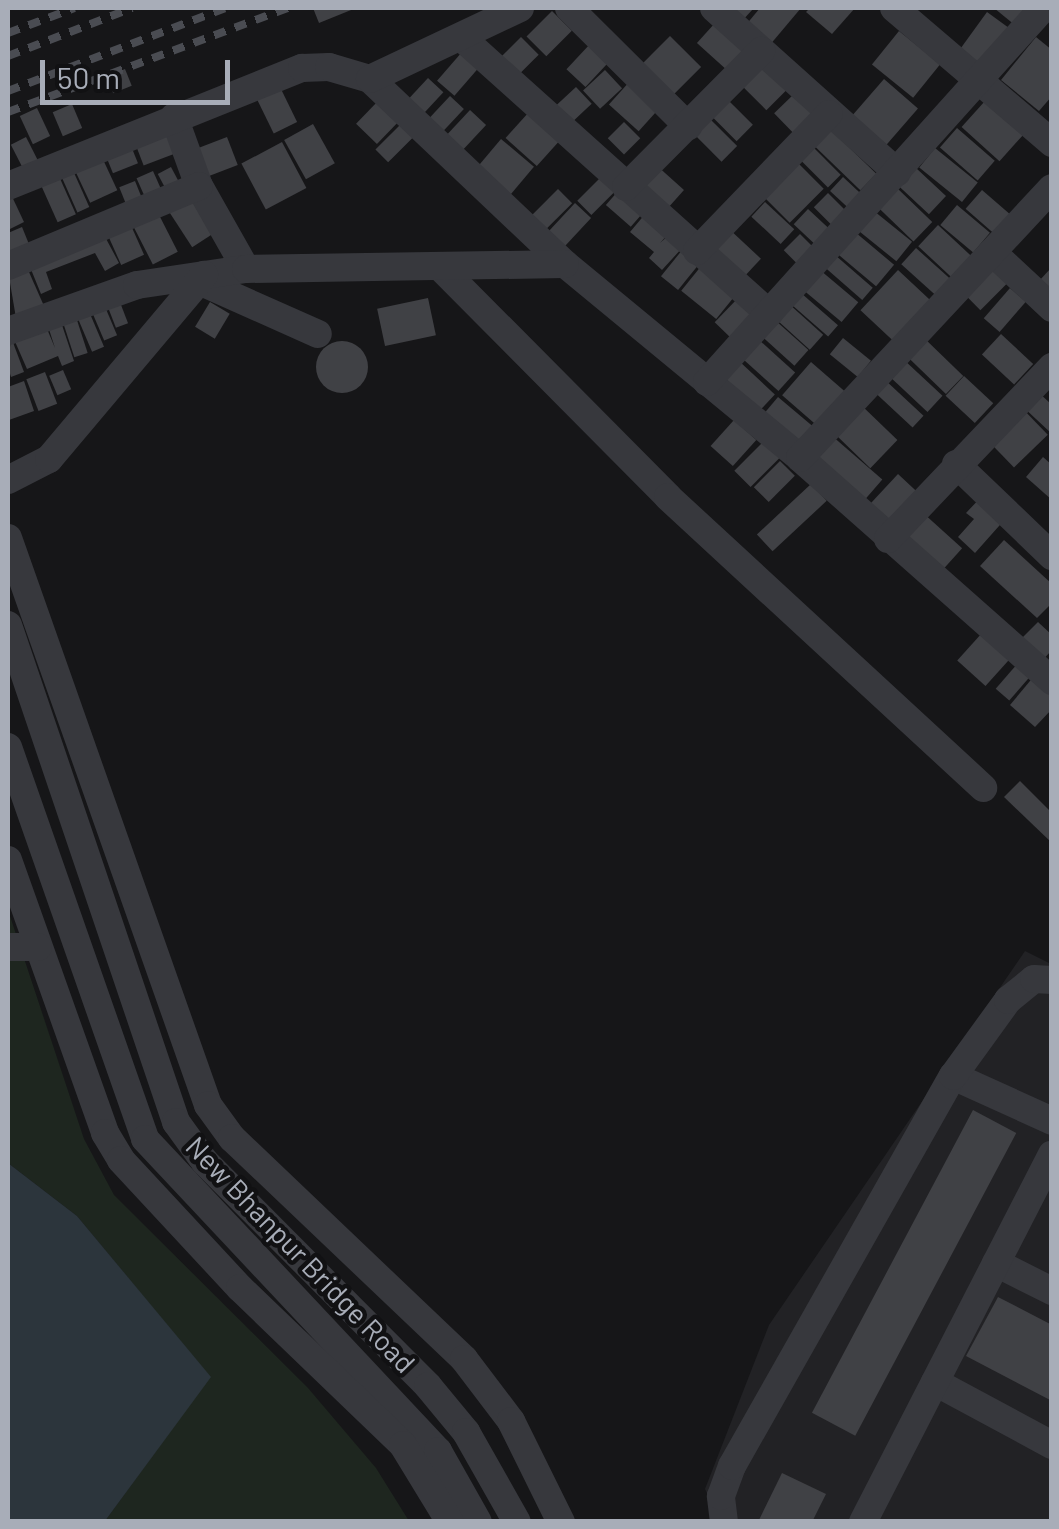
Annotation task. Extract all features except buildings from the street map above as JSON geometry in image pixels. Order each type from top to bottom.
[{"type":"street","points":[[370,79],[520,8]]},
{"type":"street","points":[[569,8],[688,126]]},
{"type":"street","points":[[714,8],[896,172]]},
{"type":"street","points":[[894,8],[1052,143]]},
{"type":"street","points":[[707,382],[1043,8]]},
{"type":"street","points":[[462,37],[697,252],[770,313]]},
{"type":"street","points":[[626,188],[761,51]]},
{"type":"street","points":[[8,186],[302,68],[329,67],[370,79],[564,264],[800,458],[1052,681]]},
{"type":"street","points":[[697,252],[830,114]]},
{"type":"street","points":[[174,117],[199,186],[246,269]]},
{"type":"street","points":[[8,266],[199,186]]},
{"type":"street","points":[[800,458],[1052,188]]},
{"type":"street","points":[[992,252],[1052,308]]},
{"type":"street","points":[[8,331],[137,285],[246,269],[564,264]]},
{"type":"street","points":[[439,266],[668,497],[984,788]]},
{"type":"street","points":[[201,278],[318,334]]},
{"type":"street","points":[[8,480],[48,459],[201,278]]},
{"type":"street","points":[[888,539],[1052,367]]},
{"type":"street","points":[[956,464],[1052,556]]},
{"type":"street","points":[[8,538],[208,1105],[232,1138],[464,1359],[511,1421],[561,1522]]},
{"type":"street","name":"New Bhanpur Bridge Road","points":[[8,625],[176,1122],[205,1162],[380,1337],[466,1432],[517,1522]]},
{"type":"street","name":"New Bhanpur Bridge Road","points":[[8,746],[145,1139],[438,1451],[478,1522]]},
{"type":"street","points":[[8,860],[104,1134],[122,1160],[240,1288],[402,1445],[450,1522]]},
{"type":"street","points":[[8,947],[38,947]]},
{"type":"street","points":[[724,1522],[721,1496],[732,1466],[954,1076],[1008,1000],[1034,979],[1052,980]]},
{"type":"street","points":[[954,1076],[1052,1122]]},
{"type":"street","points":[[871,1519],[935,1382],[1052,1155]]},
{"type":"street","points":[[996,1263],[1052,1291]]},
{"type":"street","points":[[935,1382],[1052,1445]]},
{"type":"shaded area","points":[[8,910],[84,1139],[114,1195],[308,1388],[376,1468],[409,1521],[105,1521],[210,1377],[77,1216],[8,1163]]},
{"type":"shaded area","points":[[1025,951],[1051,964],[1051,1521],[721,1521],[705,1489],[769,1325]]},
{"type":"shaded area","points":[[8,1163],[77,1216],[211,1377],[105,1521],[8,1521]]},
{"type":"railway","points":[[8,33],[74,8]]},
{"type":"railway","points":[[8,56],[132,8]]},
{"type":"railway","points":[[8,91],[225,8]]},
{"type":"railway","points":[[8,112],[288,8]]}]
